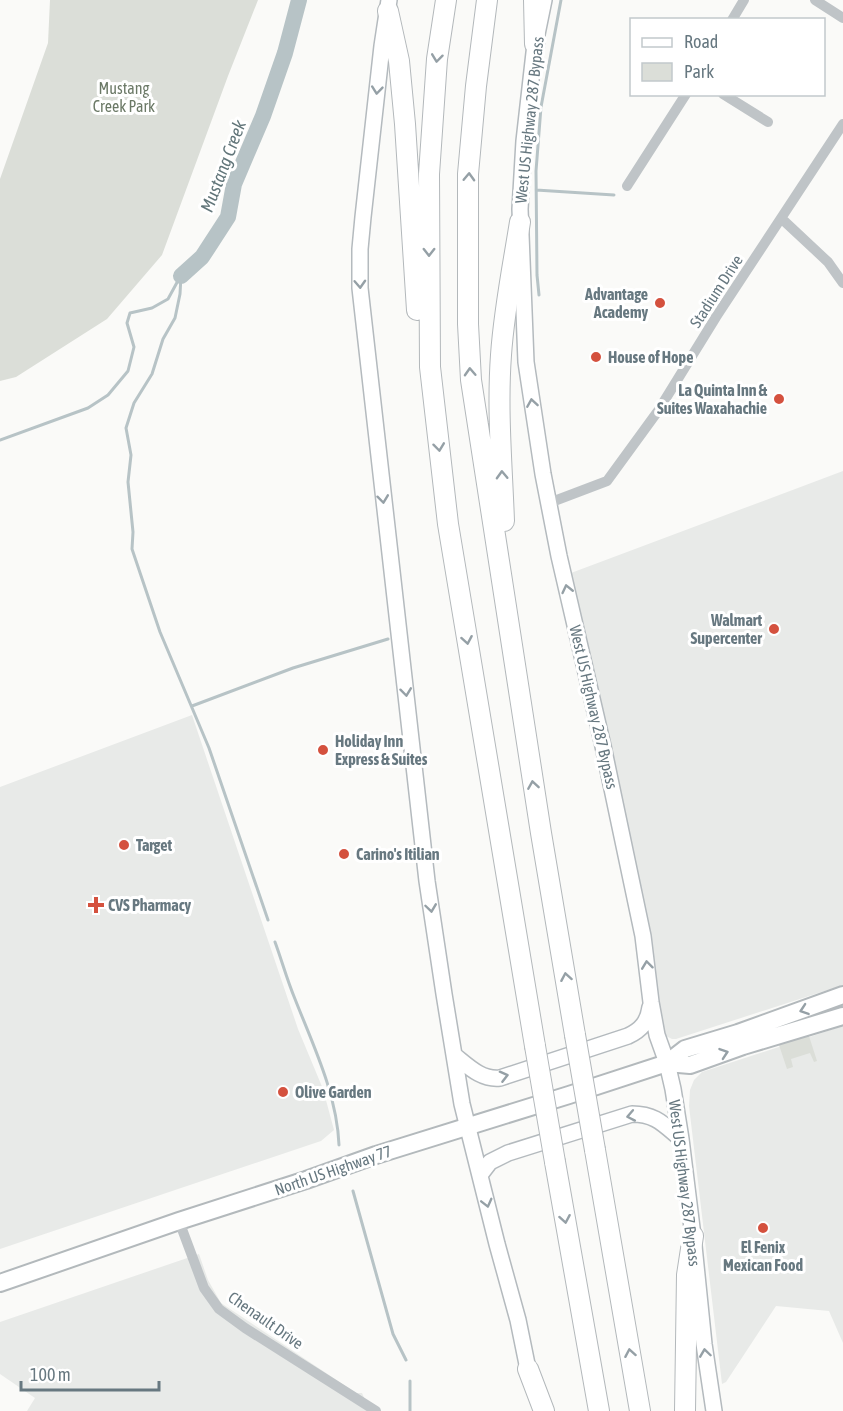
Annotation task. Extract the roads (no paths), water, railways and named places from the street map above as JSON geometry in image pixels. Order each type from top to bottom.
[{"type":"highway","points":[[446,0],[437,59],[429,174],[429,367],[448,524],[535,1046],[599,1411]]},
{"type":"highway","points":[[487,0],[468,174],[468,324],[471,380],[541,833],[640,1411]]},
{"type":"highway","points":[[534,0],[535,44]]},
{"type":"highway","points":[[389,6],[399,61],[405,124],[419,342],[424,374],[432,390]]},
{"type":"highway","points":[[504,596],[505,558],[500,426],[501,355],[520,222]]},
{"type":"highway","points":[[686,1411],[687,1275],[693,1236]]},
{"type":"highway","points":[[528,1369],[544,1411]]},
{"type":"main road","name":"West US Highway 287 Bypass","points":[[544,0],[535,44],[524,141],[520,222],[526,362],[559,556],[603,746],[643,936],[657,1035],[667,1063],[681,1139],[704,1344],[714,1411]]},
{"type":"main road","points":[[389,6],[382,46],[363,217],[360,288],[427,881],[454,1055],[462,1104],[518,1320],[536,1411]]},
{"type":"main road","name":"North US Highway 77","points":[[0,1283],[376,1155],[667,1063],[685,1049],[738,1033],[843,995]]},
{"type":"main road","points":[[454,1055],[478,1074],[492,1079],[500,1078],[636,1032],[647,1021],[651,1002]]},
{"type":"main road","name":"North US Highway 77","points":[[667,1063],[690,1065],[743,1046],[843,1016]]},
{"type":"main road","points":[[480,1175],[490,1162],[508,1153],[632,1114],[653,1117],[681,1139]]},
{"type":"street","points":[[733,18],[744,0]]},
{"type":"street","points":[[815,0],[843,18]]},
{"type":"street","points":[[627,186],[685,96]]},
{"type":"street","points":[[726,96],[768,122]]},
{"type":"street","name":"Stadium Drive","points":[[549,503],[607,481],[658,411],[716,317],[843,124]]},
{"type":"street","points":[[782,219],[828,262],[843,283]]},
{"type":"street","name":"Chenault Drive","points":[[179,1221],[204,1288],[219,1309],[376,1411]]},
{"type":"waterway","name":"Mustang Creek","points":[[181,276],[202,257],[228,217],[234,184],[263,116],[285,53],[299,0]]},
{"type":"waterway","points":[[539,295],[536,171],[541,107],[561,0]]},
{"type":"waterway","points":[[536,190],[614,195]]},
{"type":"waterway","points":[[181,276],[175,318],[163,339],[152,374],[134,403],[126,428],[131,455],[128,482],[133,532],[132,549],[160,632],[209,748],[268,920]]},
{"type":"waterway","name":"Mustang Creek","points":[[0,440],[88,408],[108,395],[128,371],[134,347],[127,323],[130,313],[152,308],[168,299],[180,277]]},
{"type":"waterway","points":[[192,706],[293,668],[388,639]]},
{"type":"waterway","points":[[275,942],[329,1089],[339,1145]]},
{"type":"waterway","points":[[353,1191],[393,1334],[406,1360]]},
{"type":"waterway","points":[[410,1381],[410,1411]]},
{"type":"place","name":"Advantage Academy","points":[[660,303]]},
{"type":"place","name":"House of Hope","points":[[596,357]]},
{"type":"place","name":"La Quinta Inn & Suites Waxahachie","points":[[779,399]]},
{"type":"place","name":"Walmart Supercenter","points":[[774,629]]},
{"type":"place","name":"Holiday Inn Express & Suites","points":[[323,750]]},
{"type":"place","name":"Target","points":[[124,845]]},
{"type":"place","name":"Carino's Itilian","points":[[344,854]]},
{"type":"place","name":"CVS Pharmacy","points":[[96,905]]},
{"type":"place","name":"Olive Garden","points":[[283,1092]]},
{"type":"place","name":"El Fenix Mexican Food","points":[[763,1228]]},
{"type":"park label","name":"Mustang Creek Park","points":[[124,97]]}]
